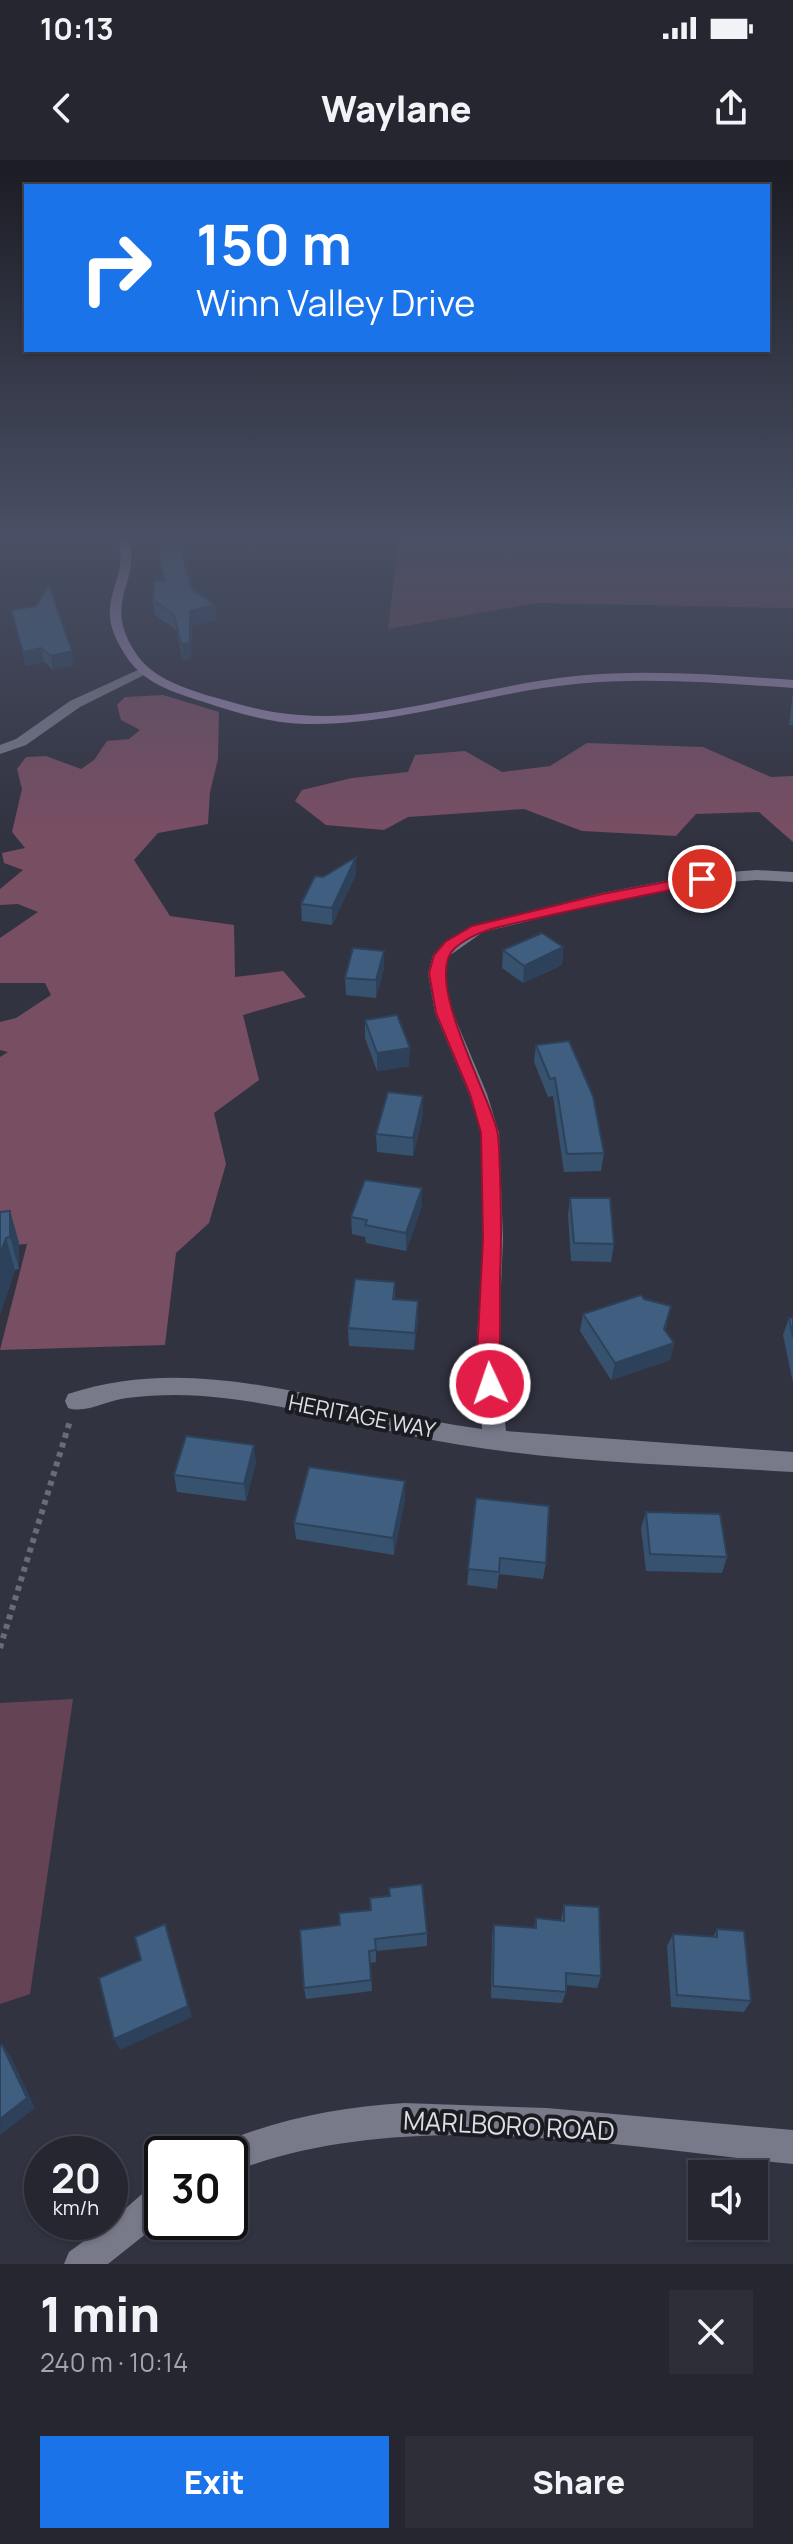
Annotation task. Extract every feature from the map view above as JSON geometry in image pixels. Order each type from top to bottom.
[{"type":"street","points":[[122,635],[144,672],[159,682],[264,715],[339,719],[403,712],[522,687],[612,677],[793,684]]},
{"type":"street","points":[[0,750],[21,742],[75,704],[144,672]]},
{"type":"street","points":[[495,1440],[487,1356],[493,1239],[490,1133],[478,1094],[444,1013],[436,973],[441,955],[450,945],[477,929],[602,898],[702,879],[757,875],[793,877]]},
{"type":"street","name":"HERITAGE WAY","points":[[76,1401],[103,1391],[201,1387],[243,1391],[495,1440],[793,1462]]},
{"type":"street","name":"MARLBORO ROAD","points":[[248,2149],[289,2134],[352,2121],[430,2118],[558,2124],[793,2147]]},
{"type":"street","points":[[81,2264],[144,2213]]},
{"type":"path","points":[[0,1648],[76,1401]]},
{"type":"shaded area","points":[[163,695],[219,712],[218,759],[210,792],[208,824],[158,833],[134,860],[170,916],[234,925],[235,977],[283,971],[306,997],[243,1015],[259,1080],[214,1113],[226,1164],[209,1223],[176,1253],[165,1345],[0,1350],[27,1244],[0,1246],[0,1057],[8,1052],[0,1050],[0,1022],[16,1018],[51,995],[45,983],[0,983],[0,938],[38,912],[18,904],[0,905],[0,889],[23,870],[4,863],[2,853],[25,848],[12,832],[22,789],[17,769],[26,757],[46,756],[81,769],[94,760],[107,741],[129,739],[140,730],[121,720],[117,705],[125,697]]},
{"type":"shaded area","points":[[587,743],[703,747],[771,777],[793,776],[793,842],[759,812],[696,814],[676,836],[582,831],[524,809],[408,817],[384,830],[326,825],[295,801],[302,790],[352,778],[408,772],[415,755],[465,751],[502,772],[550,766]]},
{"type":"shaded area","points":[[73,1699],[30,1994],[0,2004],[0,1703]]},
{"type":"building","points":[[18,635],[66,635],[72,651],[51,656],[41,648],[23,652]]},
{"type":"building","points":[[179,635],[190,635],[190,643],[181,644]]},
{"type":"building","points":[[356,857],[332,908],[301,904],[315,876],[323,877]]},
{"type":"building","points":[[542,933],[563,947],[524,966],[503,950]]},
{"type":"building","points":[[353,948],[384,951],[376,980],[345,978]]},
{"type":"building","points":[[397,1015],[410,1048],[377,1053],[365,1020]]},
{"type":"building","points":[[569,1041],[593,1096],[604,1153],[567,1154],[555,1078],[550,1079],[536,1045]]},
{"type":"building","points":[[388,1092],[423,1096],[413,1138],[376,1134]]},
{"type":"building","points":[[365,1180],[422,1188],[406,1233],[365,1225],[367,1220],[351,1217]]},
{"type":"building","points":[[570,1198],[610,1198],[614,1244],[574,1243]]},
{"type":"building","points":[[10,1211],[10,1237],[6,1238],[0,1254],[0,1212]]},
{"type":"building","points":[[355,1279],[395,1282],[393,1299],[418,1301],[415,1333],[348,1328]]},
{"type":"building","points":[[641,1295],[644,1299],[671,1306],[664,1329],[674,1343],[615,1363],[583,1314]]},
{"type":"building","points":[[186,1436],[254,1445],[244,1484],[174,1475]]},
{"type":"building","points":[[309,1467],[405,1481],[393,1538],[294,1523]]},
{"type":"building","points":[[476,1498],[549,1506],[546,1563],[500,1558],[499,1572],[468,1569]]},
{"type":"building","points":[[646,1512],[720,1514],[727,1557],[650,1554]]},
{"type":"building","points":[[422,1884],[427,1933],[375,1939],[376,1950],[369,1951],[371,1980],[304,1988],[300,1930],[340,1925],[339,1913],[371,1910],[370,1898],[390,1896],[389,1888]]},
{"type":"building","points":[[564,1905],[599,1907],[601,1976],[566,1973],[566,1992],[493,1986],[494,1925],[536,1928],[536,1918],[564,1921]]},
{"type":"building","points":[[165,1924],[188,2006],[114,2039],[99,1978],[141,1960],[135,1937]]},
{"type":"building","points":[[717,1929],[744,1931],[751,2001],[677,1995],[673,1934],[717,1937]]},
{"type":"building","points":[[0,2046],[27,2098],[0,2119]]},
{"type":"route","points":[[490,1384],[487,1356],[493,1239],[490,1133],[478,1094],[444,1013],[436,973],[441,955],[450,945],[477,929],[602,898],[702,879]]}]
